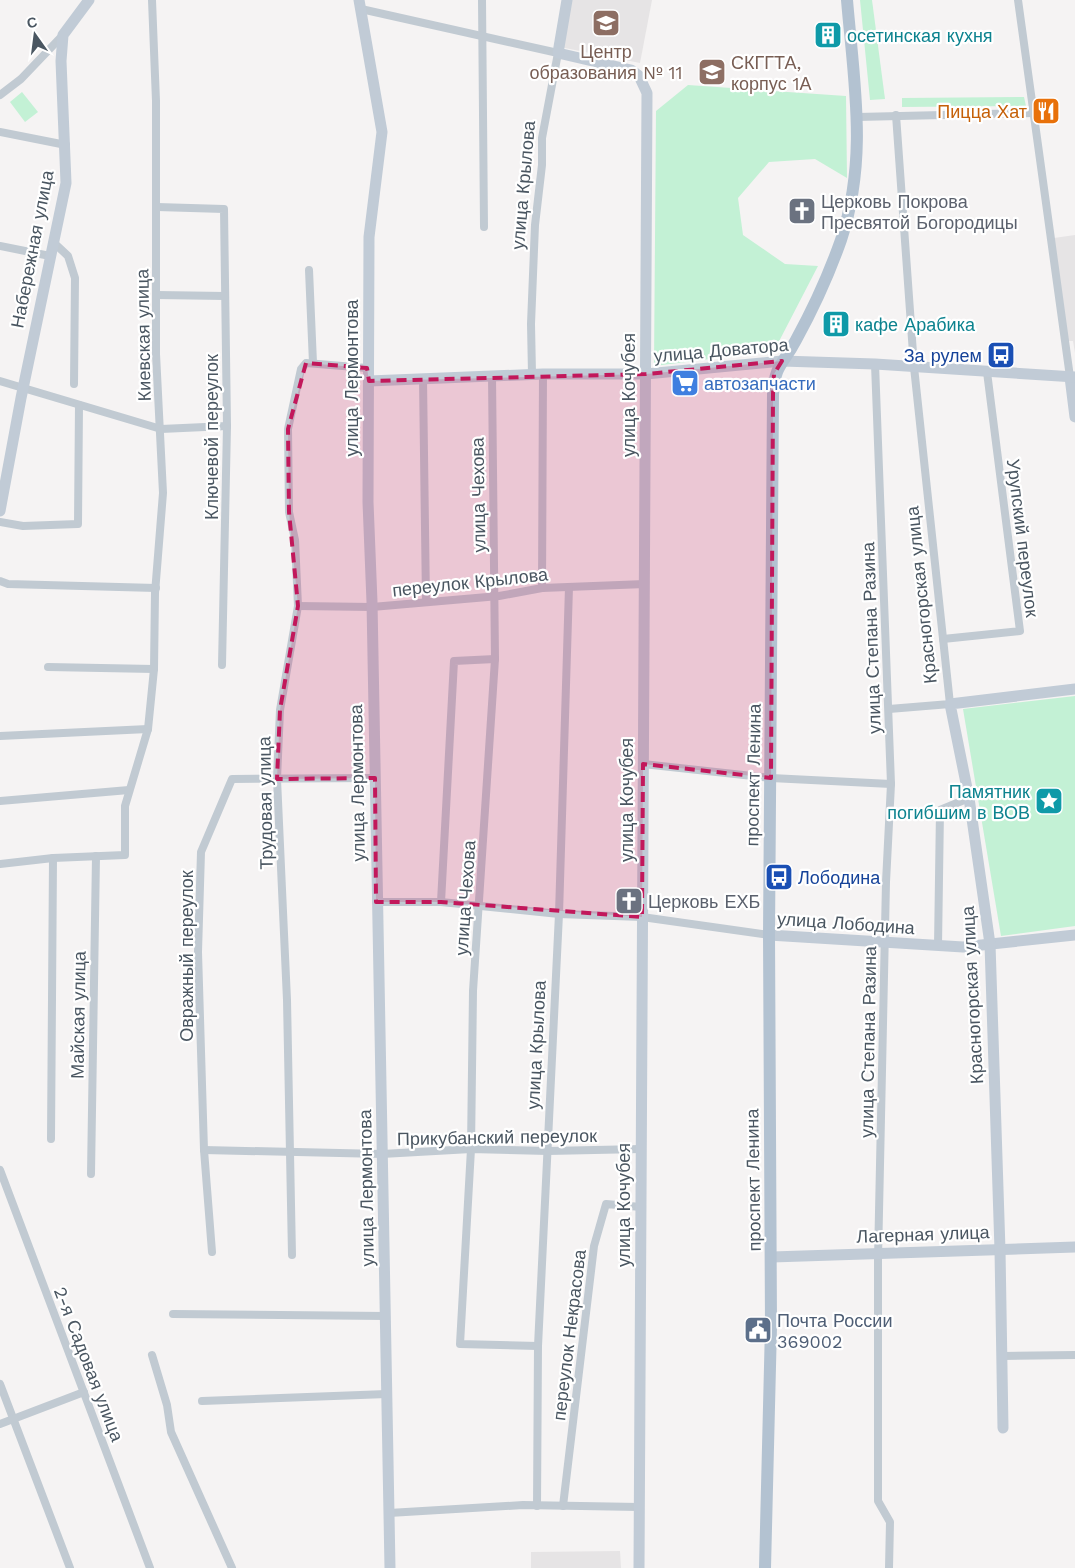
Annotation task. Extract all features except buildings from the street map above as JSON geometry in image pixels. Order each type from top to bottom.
[{"type":"main road","name":"проспект Ленина","points":[[765,1568],[772,1257],[768,935],[774,374],[795,341],[834,259],[847,218],[857,170],[857,117],[848,0]]},
{"type":"street","points":[[0,95],[21,79],[62,35],[89,0]]},
{"type":"street","name":"Киевская улица","points":[[0,864],[53,858],[125,855],[125,806],[148,729],[154,669],[156,588],[163,493],[156,354],[156,101],[152,0]]},
{"type":"street","points":[[482,0],[484,36],[484,227]]},
{"type":"street","name":"улица Крылова","points":[[542,588],[538,374],[531,324],[536,225],[542,165],[542,138],[567,0]]},
{"type":"street","points":[[1018,0],[1073,377],[1075,417]]},
{"type":"street","points":[[360,4],[558,53]]},
{"type":"street","name":"улица Лермонтова","points":[[360,4],[382,132],[369,237],[367,368],[369,381],[368,502],[372,607],[376,902],[390,1568]]},
{"type":"street","name":"Набережная улица","points":[[0,511],[23,389],[66,183],[66,145],[61,60],[62,35]]},
{"type":"street","name":"улица Кочубея","points":[[558,53],[630,70],[639,76],[648,93],[639,1568]]},
{"type":"street","points":[[857,117],[1033,113]]},
{"type":"street","points":[[896,116],[914,367]]},
{"type":"street","points":[[0,132],[66,145]]},
{"type":"street","name":"Ключевой переулок","points":[[157,207],[224,209],[227,426],[222,664]]},
{"type":"street","points":[[53,242],[68,256],[75,278],[74,384]]},
{"type":"street","points":[[0,246],[50,256]]},
{"type":"street","points":[[310,270],[313,363],[367,368]]},
{"type":"street","points":[[157,295],[225,296]]},
{"type":"street","name":"улица Доватора","points":[[369,381],[538,374],[646,374],[782,361],[875,364],[1073,377]]},
{"type":"street","name":"Трудовая улица","points":[[292,1255],[287,1000],[277,779],[280,710],[298,606],[295,540],[289,512],[288,429],[301,369],[306,363],[313,363]]},
{"type":"street","name":"улица Степана Разина","points":[[875,364],[891,784],[885,943],[878,1253],[878,1501],[890,1522],[890,1568]]},
{"type":"street","name":"Красногорская улица","points":[[914,367],[950,704],[969,798],[990,944],[1000,1250],[1003,1428]]},
{"type":"street","name":"Урупский переулок","points":[[943,639],[1020,631],[987,372]]},
{"type":"street","name":"улица Чехова","points":[[492,376],[495,659],[473,991],[471,1149],[460,1344],[538,1346]]},
{"type":"street","points":[[423,379],[426,602]]},
{"type":"street","points":[[0,382],[161,429],[227,426]]},
{"type":"street","points":[[0,522],[23,526],[78,524],[79,405]]},
{"type":"street","points":[[0,581],[8,584],[156,588]]},
{"type":"street","name":"переулок Крылова","points":[[298,606],[372,607],[494,596],[542,588],[645,584]]},
{"type":"street","name":"улица Крылова","points":[[537,1506],[538,1346],[559,914],[569,587]]},
{"type":"street","points":[[441,902],[454,661],[495,659]]},
{"type":"street","points":[[48,667],[154,669]]},
{"type":"street","points":[[889,709],[950,704],[1075,689]]},
{"type":"street","points":[[0,736],[148,729]]},
{"type":"street","points":[[644,764],[771,778],[891,784]]},
{"type":"street","name":"Овражный переулок","points":[[212,1252],[204,1150],[198,952],[201,852],[232,779],[375,778]]},
{"type":"street","points":[[0,801],[129,790]]},
{"type":"street","points":[[938,946],[940,810],[969,798]]},
{"type":"street","name":"Майская улица","points":[[91,1174],[96,856]]},
{"type":"street","points":[[51,1139],[53,858]]},
{"type":"street","name":"улица Лободина","points":[[376,902],[441,902],[559,914],[642,917],[768,935],[963,948],[1075,935]]},
{"type":"street","name":"Прикубанский переулок","points":[[204,1150],[382,1154],[471,1149],[548,1151],[641,1149]]},
{"type":"street","name":"2-я Садовая улица","points":[[0,1170],[150,1568]]},
{"type":"street","name":"переулок Некрасова","points":[[563,1506],[594,1246],[606,1204],[641,1207]]},
{"type":"street","name":"Лагерная улица","points":[[772,1257],[1075,1247]]},
{"type":"street","points":[[173,1314],[386,1316]]},
{"type":"street","points":[[152,1355],[167,1405],[172,1432],[232,1568]]},
{"type":"street","points":[[1002,1356],[1075,1355]]},
{"type":"street","points":[[0,1384],[70,1568]]},
{"type":"street","points":[[0,1424],[84,1392]]},
{"type":"street","points":[[202,1401],[387,1394]]},
{"type":"street","points":[[389,1514],[537,1506],[639,1508]]},
{"type":"highlighted area","points":[[782,361],[774,374],[773,394],[771,778],[643,764],[642,917],[441,902],[376,902],[375,778],[277,779],[280,710],[298,606],[289,512],[288,429],[306,363],[367,368],[369,381],[646,374]]},
{"type":"shaded area","name":"Центр образования № 11","points":[[570,0],[652,0],[640,63],[560,47]]},
{"type":"shaded area","points":[[1075,235],[1075,353],[1073,341],[1068,341],[1054,238]]},
{"type":"shaded area","points":[[620,1551],[621,1568],[531,1568],[531,1552]]},
{"type":"green space","points":[[860,0],[872,0],[885,99],[870,100]]},
{"type":"green space","points":[[688,85],[846,96],[847,178],[815,159],[769,162],[738,198],[743,235],[785,264],[818,266],[774,351],[654,366],[656,111]]},
{"type":"green space","points":[[22,92],[38,112],[25,122],[10,102]]},
{"type":"green space","points":[[1024,97],[1026,106],[902,107],[902,98]]},
{"type":"green space","points":[[1075,696],[1075,926],[1001,936],[963,709]]},
{"type":"place","name":"Центр образования № 11","points":[[606,23]]},
{"type":"place","name":"осетинская кухня","points":[[828,35]]},
{"type":"place","name":"СКГГТА, корпус 1А","points":[[712,72]]},
{"type":"place","name":"Пицца Хат","points":[[1046,111]]},
{"type":"place","name":"Церковь Покрова Пресвятой Богородицы","points":[[802,211]]},
{"type":"place","name":"кафе Арабика","points":[[836,324]]},
{"type":"place","name":"За рулем","points":[[1001,355]]},
{"type":"place","name":"автозапчасти","points":[[685,383]]},
{"type":"place","name":"Памятник погибшим в ВОВ","points":[[1049,801]]},
{"type":"place","name":"Лободина","points":[[779,877]]},
{"type":"place","name":"Церковь ЕХБ","points":[[629,901]]},
{"type":"place","name":"Почта России 369002","points":[[758,1330]]}]
